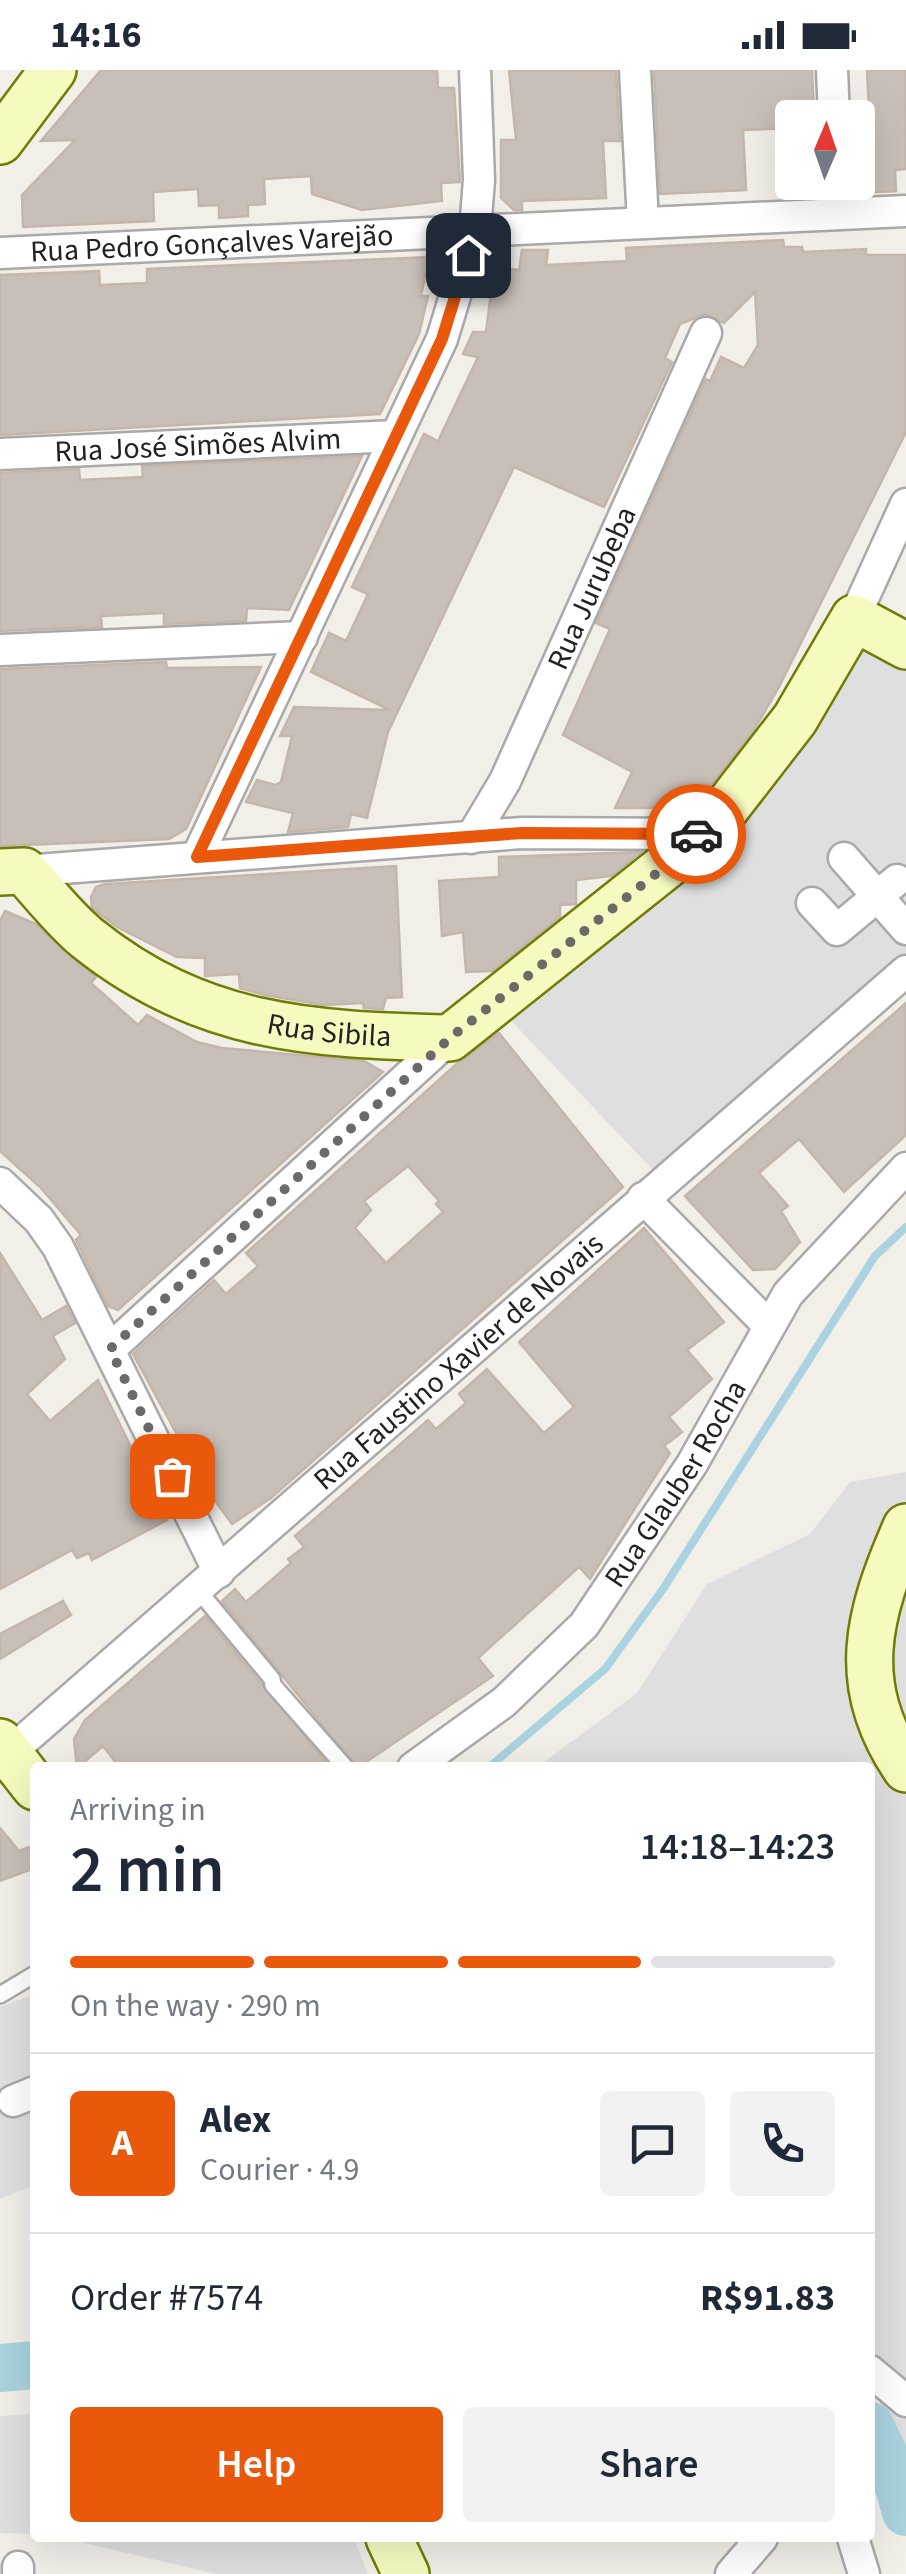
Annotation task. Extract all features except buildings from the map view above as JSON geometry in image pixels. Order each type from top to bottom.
[{"type":"street","points":[[0,141],[53,70]]},
{"type":"street","points":[[197,857],[442,339],[474,230],[480,180],[476,70]]},
{"type":"street","points":[[634,70],[643,222]]},
{"type":"street","points":[[832,70],[833,100]]},
{"type":"street","points":[[838,200],[838,214]]},
{"type":"street","name":"Rua Pedro Gonçalves Varejão","points":[[0,253],[906,211]]},
{"type":"street","name":"Rua Jurubeba","points":[[471,838],[505,782],[706,333]]},
{"type":"street","name":"Rua José Simões Alvim","points":[[0,454],[396,436]]},
{"type":"street","points":[[110,1349],[450,1038],[706,834],[795,720],[854,618],[906,504]]},
{"type":"street","points":[[854,618],[906,646]]},
{"type":"street","points":[[0,650],[302,636]]},
{"type":"street","points":[[12,872],[522,833],[706,834]]},
{"type":"street","points":[[844,858],[888,888],[906,929]]},
{"type":"street","name":"Rua Sibila","points":[[12,872],[84,935],[140,977],[199,1006],[268,1026],[328,1035],[450,1038]]},
{"type":"street","points":[[812,903],[836,930],[888,888]]},
{"type":"street","name":"Rua Faustino Xavier de Novais","points":[[11,1761],[209,1581],[906,971]]},
{"type":"street","name":"Rua Glauber Rocha","points":[[421,1762],[504,1702],[584,1625],[692,1464],[767,1324],[805,1271],[906,1168]]},
{"type":"street","points":[[0,1183],[39,1220],[58,1248],[110,1349],[209,1581]]},
{"type":"street","points":[[643,1198],[767,1324]]},
{"type":"street","points":[[902,1547],[875,1604],[868,1676],[879,1718],[906,1768]]},
{"type":"street","points":[[875,2374],[903,2393]]},
{"type":"street","points":[[392,2542],[406,2574]]},
{"type":"street","points":[[731,2574],[759,2542]]},
{"type":"street","points":[[855,2542],[864,2574]]},
{"type":"lane","points":[[209,1581],[272,1679],[272,1685],[341,1762]]},
{"type":"lane","points":[[0,1996],[30,1977]]},
{"type":"shaded area","points":[[876,614],[906,625],[906,988],[672,1190],[499,1008],[734,825]]},
{"type":"shaded area","points":[[906,1472],[906,2454],[875,2394],[875,1762],[544,1762],[637,1693],[707,1584],[810,1534],[850,1482]]},
{"type":"shaded area","points":[[30,1996],[30,2187],[0,2199],[0,2007]]},
{"type":"shaded area","points":[[30,2414],[30,2534],[0,2533],[0,2416]]},
{"type":"shaded area","points":[[80,2542],[356,2542],[368,2574],[216,2574]]},
{"type":"waterway","points":[[495,1762],[605,1669],[663,1589],[875,1256],[906,1227]]},
{"type":"waterway","points":[[0,2368],[30,2365]]},
{"type":"waterway","points":[[875,2436],[898,2484],[906,2512]]},
{"type":"way so far","points":[[172,1476],[110,1349],[450,1038],[658,877],[706,834],[696,834]]},
{"type":"route","points":[[468,255],[442,339],[197,857],[522,833],[696,834]]}]
